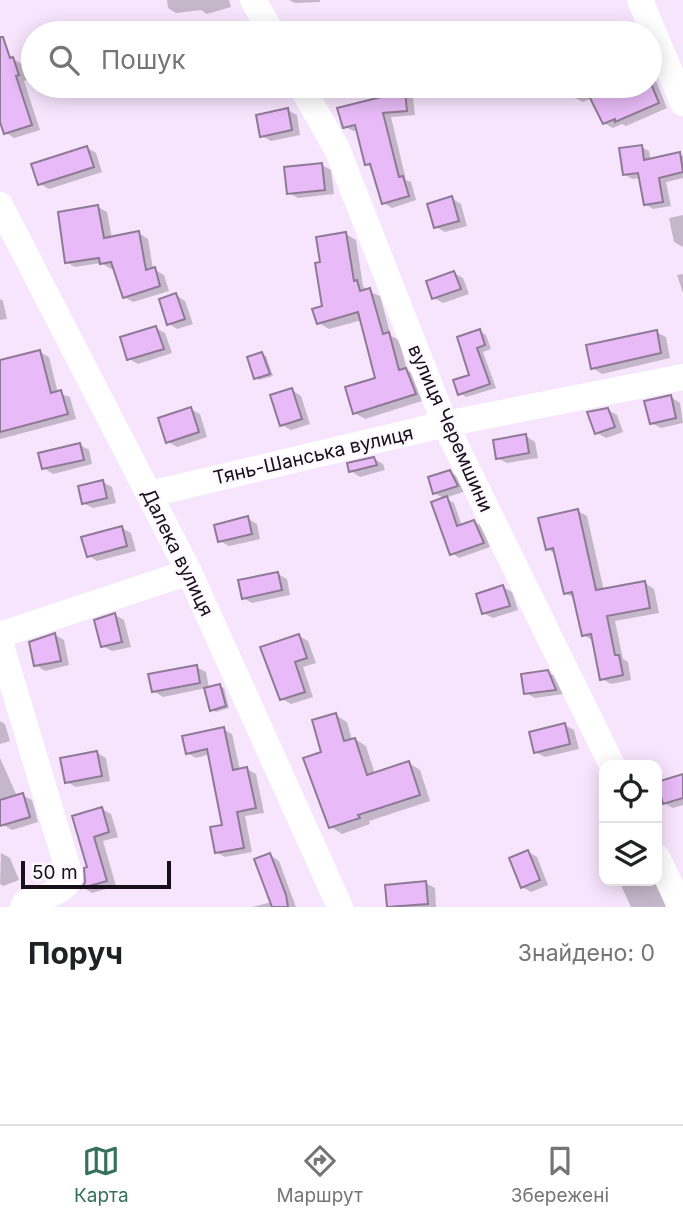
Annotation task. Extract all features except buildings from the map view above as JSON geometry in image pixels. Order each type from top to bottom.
[{"type":"street","points":[[253,0],[265,21]]},
{"type":"street","points":[[640,0],[649,21]]},
{"type":"street","points":[[662,53],[683,103]]},
{"type":"street","name":"вулиця Черемшини","points":[[308,98],[337,149],[445,424],[610,760]]},
{"type":"street","name":"Далека вулиця","points":[[0,205],[189,572],[340,907]]},
{"type":"street","name":"Тянь-Шанська вулиця","points":[[150,494],[445,424],[683,377]]},
{"type":"street","points":[[0,635],[189,572]]},
{"type":"street","points":[[0,642],[70,876],[68,885],[61,890],[18,906]]},
{"type":"street","points":[[662,866],[680,900]]}]
